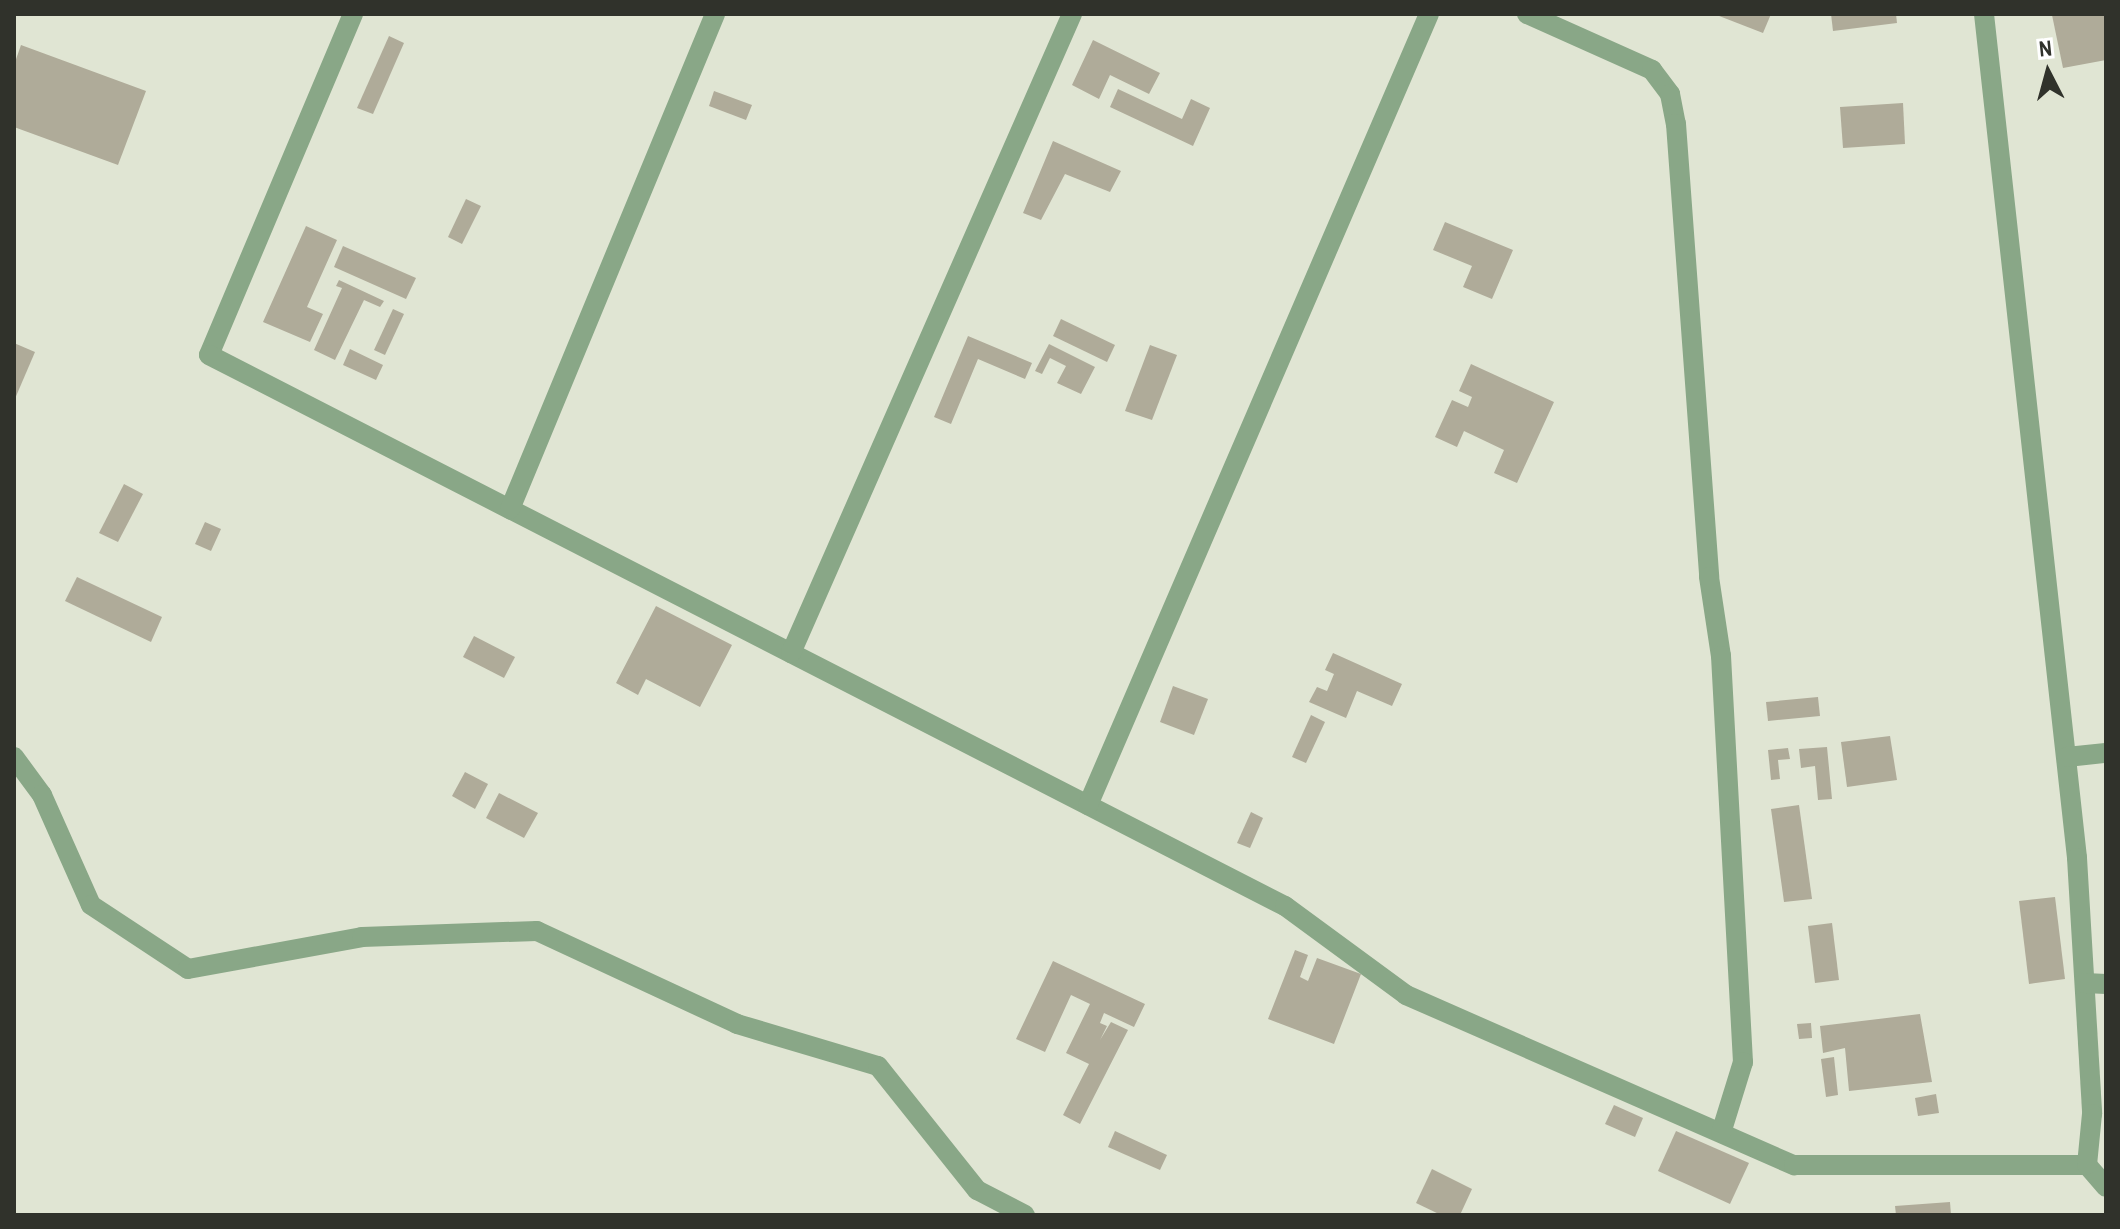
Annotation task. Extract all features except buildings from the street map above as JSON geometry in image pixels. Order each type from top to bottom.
[{"type":"street","points":[[353,14],[209,355],[1285,906],[1406,995],[1794,1165],[2087,1165]]},
{"type":"street","points":[[510,509],[715,14]]},
{"type":"street","points":[[791,653],[1072,14]]},
{"type":"street","points":[[1088,805],[1429,14]]},
{"type":"street","points":[[1527,14],[1652,70],[1670,94],[1676,124],[1709,577],[1721,656],[1743,1062],[1721,1133]]},
{"type":"street","points":[[1984,14],[2067,757],[2096,984],[2092,1114],[2087,1165],[2106,1187]]},
{"type":"street","points":[[2067,757],[2106,753]]},
{"type":"street","points":[[14,757],[42,795],[91,905],[188,969],[362,937],[537,931],[737,1024],[878,1066],[977,1190],[1025,1215]]}]
